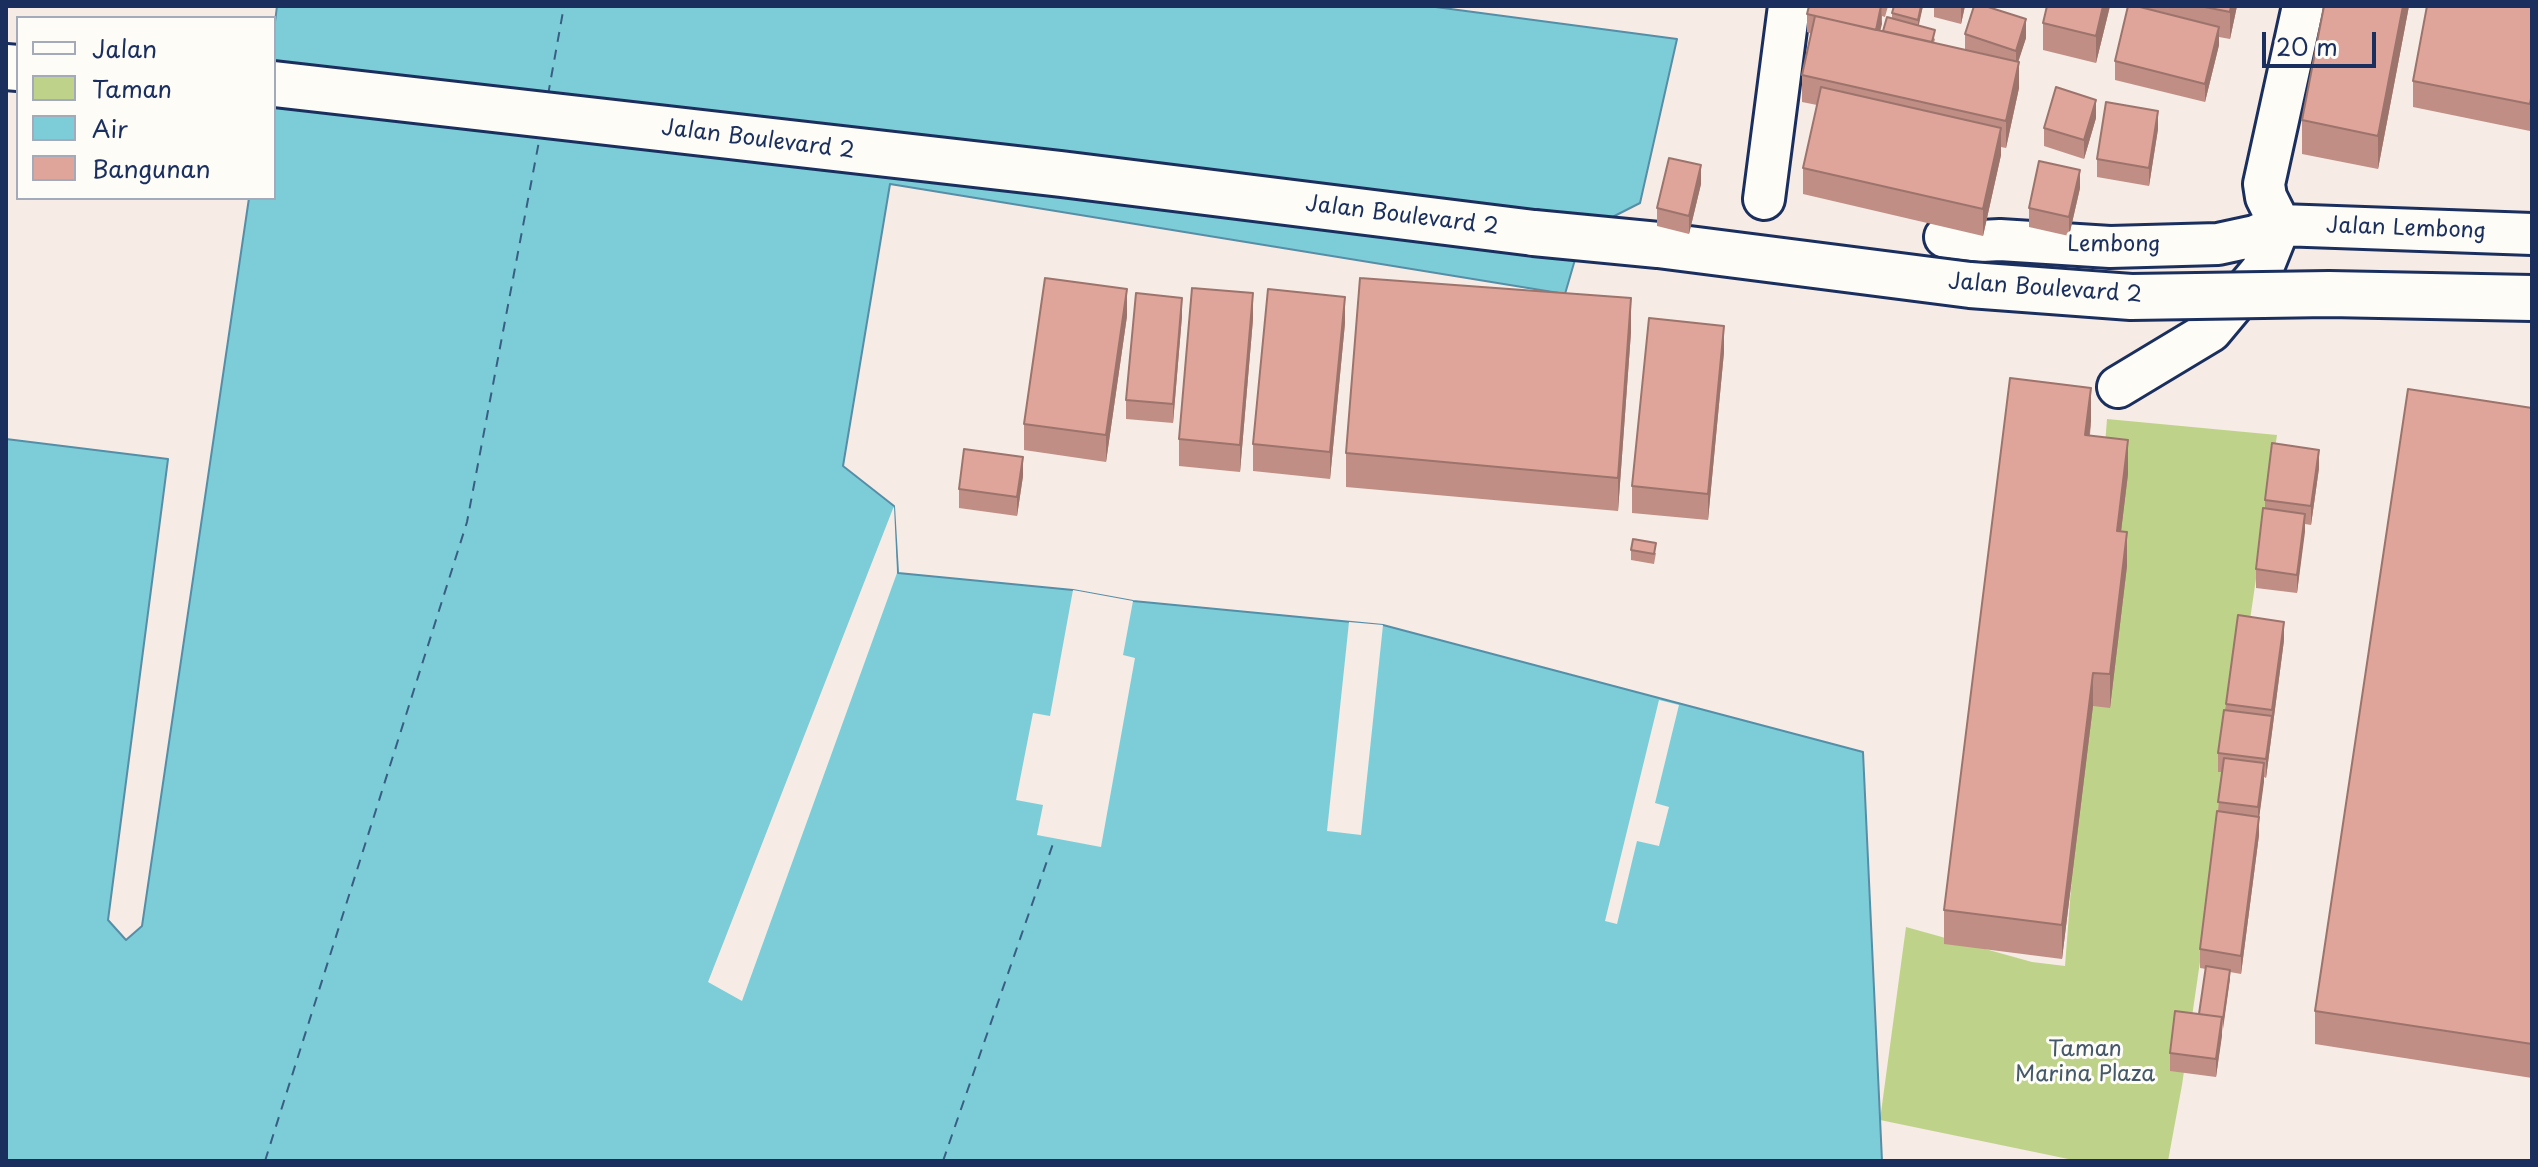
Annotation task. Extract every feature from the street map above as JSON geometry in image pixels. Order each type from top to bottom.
[{"type":"main road","name":"Jalan Boulevard 2","points":[[276,84],[1061,174],[1970,285],[2131,297],[2329,294],[2532,298]]},
{"type":"street","points":[[1764,199],[1789,6]]},
{"type":"street","points":[[2118,387],[2211,331],[2262,270],[2280,225],[2264,184],[2303,6]]},
{"type":"street","name":"Jalan Lembong","points":[[2280,225],[2532,234]]},
{"type":"street","name":"Lembong","points":[[1945,237],[2110,247],[2218,244],[2255,236],[2280,225]]},
{"type":"green space","name":"Taman Marina Plaza","points":[[2107,419],[2277,435],[2182,1085],[2168,1161],[2078,1161],[1880,1120],[1906,927],[2032,962],[2065,966]]},
{"type":"water","points":[[277,6],[1428,6],[1677,39],[1640,203],[1583,232],[1565,294],[890,184],[843,466],[894,506],[898,573],[1073,590],[1133,601],[1383,625],[1863,752],[1882,1161],[6,1161],[6,439],[168,459],[108,920],[126,940],[142,926],[249,200],[276,200]]},
{"type":"pier","points":[[894,506],[897,573],[742,1001],[708,982]]},
{"type":"pier","points":[[1073,590],[1133,601],[1123,655],[1135,658],[1101,847],[1037,835],[1043,805],[1016,800],[1033,713],[1050,716]]},
{"type":"pier","points":[[1349,622],[1383,625],[1361,835],[1327,831]]},
{"type":"pier","points":[[1659,700],[1679,705],[1655,803],[1669,807],[1659,846],[1637,841],[1617,924],[1605,921]]},
{"type":"building","points":[[1809,6],[1881,6],[1876,30],[1807,14]]},
{"type":"building","points":[[1894,6],[1921,6],[1918,20],[1892,13]]},
{"type":"building","points":[[1974,6],[1985,6],[2026,19],[2016,51],[1965,34]]},
{"type":"building","points":[[2047,6],[2103,6],[2096,36],[2043,23]]},
{"type":"building","points":[[2128,6],[2219,27],[2205,84],[2115,61]]},
{"type":"building","points":[[2200,6],[2231,6],[2230,12]]},
{"type":"building","points":[[2324,6],[2403,6],[2378,136],[2302,120]]},
{"type":"building","points":[[2427,6],[2532,6],[2530,104],[2413,81]]},
{"type":"building","points":[[1815,16],[2019,62],[2006,121],[1802,75]]},
{"type":"building","points":[[1887,17],[1935,30],[1932,42],[1883,31]]},
{"type":"building","points":[[1821,87],[2001,128],[1983,209],[1803,168]]},
{"type":"building","points":[[2056,87],[2096,100],[2084,140],[2044,128]]},
{"type":"building","points":[[2106,102],[2158,111],[2149,168],[2097,159]]},
{"type":"building","points":[[1669,158],[1701,165],[1689,216],[1657,208]]},
{"type":"building","points":[[2039,161],[2080,170],[2069,217],[2029,208]]},
{"type":"building","points":[[1045,278],[1127,289],[1106,435],[1024,424]]},
{"type":"building","points":[[1360,278],[1631,298],[1618,478],[1346,453]]},
{"type":"building","points":[[1192,288],[1253,293],[1240,445],[1179,439]]},
{"type":"building","points":[[1268,289],[1345,297],[1330,452],[1253,444]]},
{"type":"building","points":[[1136,293],[1182,298],[1173,404],[1126,400]]},
{"type":"building","points":[[1649,318],[1724,326],[1708,494],[1632,486]]},
{"type":"building","points":[[2010,378],[2091,388],[2085,435],[2128,440],[2117,531],[2127,532],[2110,674],[2093,673],[2062,925],[1944,910]]},
{"type":"building","points":[[2408,389],[2532,408],[2532,1044],[2315,1011]]},
{"type":"building","points":[[2272,443],[2319,450],[2311,506],[2265,500]]},
{"type":"building","points":[[964,449],[1023,457],[1017,497],[959,489]]},
{"type":"building","points":[[2263,508],[2305,514],[2297,575],[2256,569]]},
{"type":"building","points":[[1633,539],[1656,543],[1654,554],[1631,550]]},
{"type":"building","points":[[2238,615],[2284,622],[2272,710],[2226,704]]},
{"type":"building","points":[[2224,710],[2272,716],[2266,759],[2218,753]]},
{"type":"building","points":[[2224,758],[2264,763],[2258,807],[2218,802]]},
{"type":"building","points":[[2217,811],[2259,817],[2241,956],[2200,949]]},
{"type":"building","points":[[2206,966],[2230,970],[2223,1019],[2199,1014]]},
{"type":"building","points":[[2175,1011],[2222,1017],[2216,1059],[2170,1053]]},
{"type":"ferry route","points":[[548,95],[564,6]]},
{"type":"ferry route","points":[[265,1161],[467,522],[540,136]]},
{"type":"ferry route","points":[[943,1161],[1055,838]]}]
